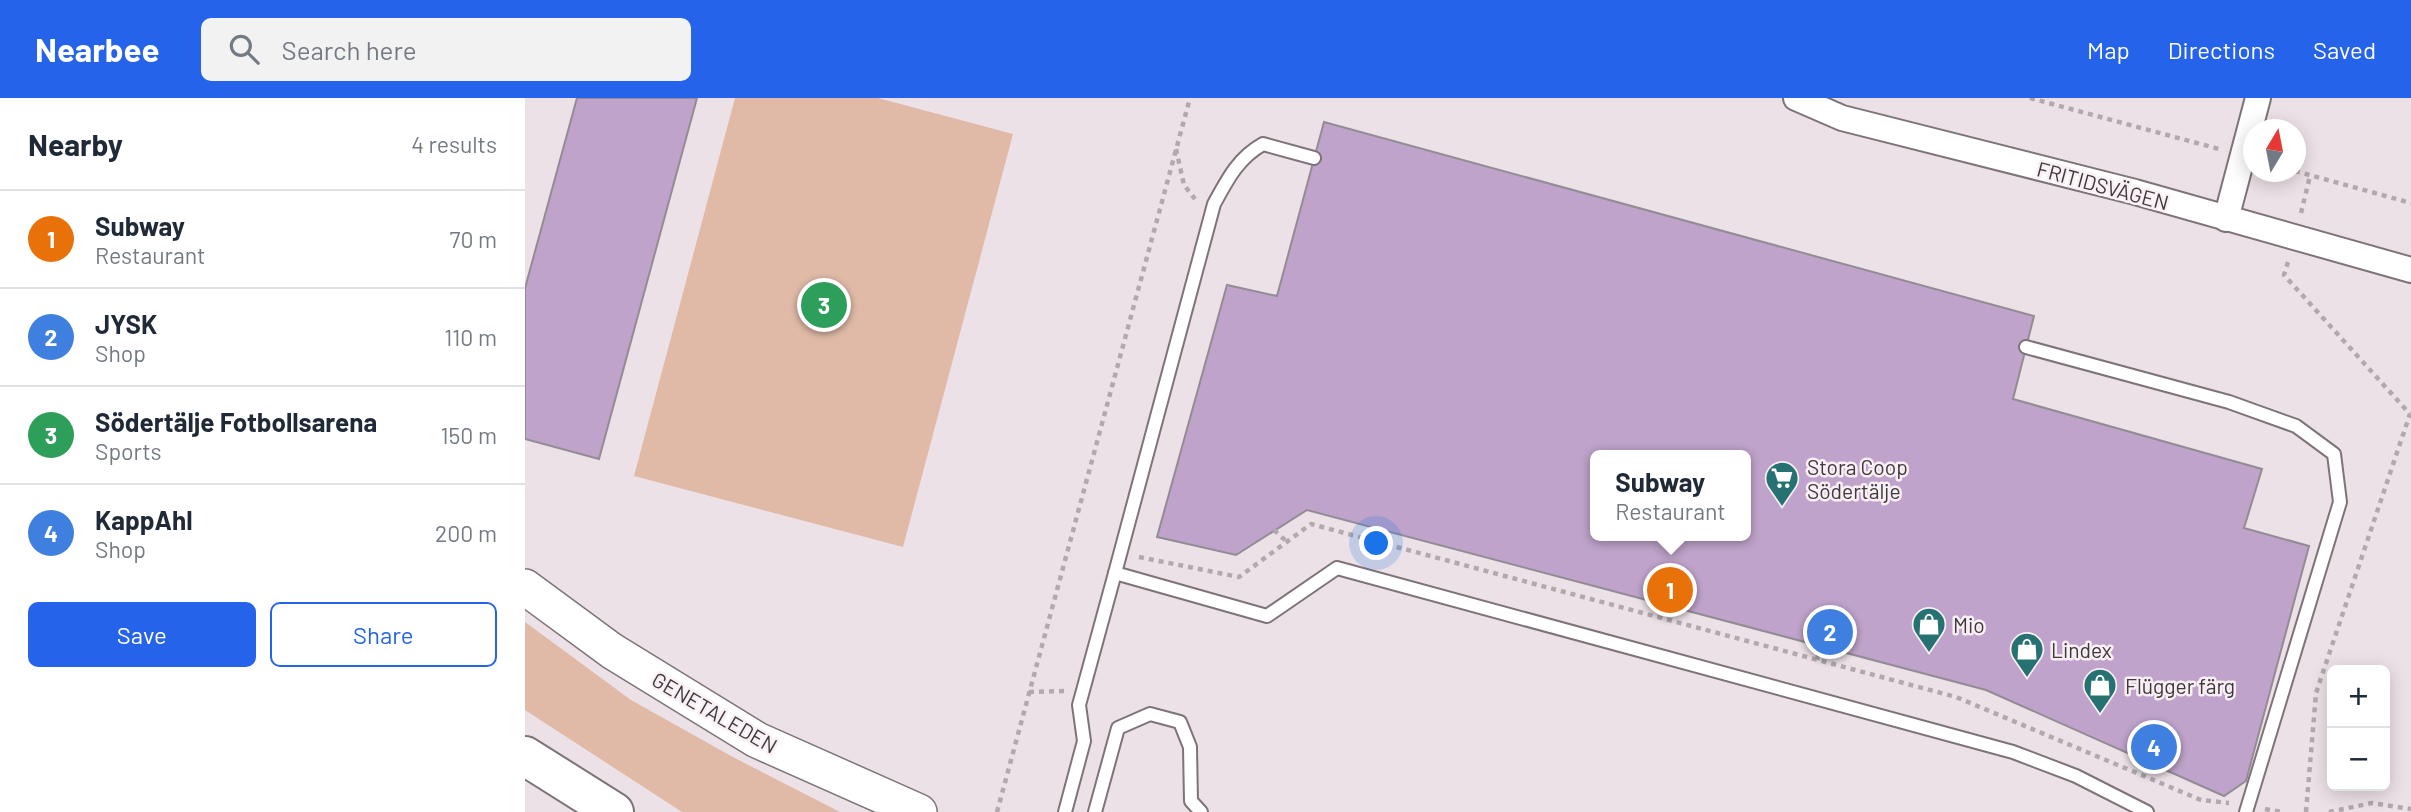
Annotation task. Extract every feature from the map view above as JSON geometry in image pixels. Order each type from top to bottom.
[{"type":"highway","points":[[525,756],[614,812]]},
{"type":"main road","name":"GENETALEDEN","points":[[525,587],[612,651],[757,740],[919,812]]},
{"type":"street","name":"FRITIDSVÄGEN","points":[[1796,98],[1842,118],[2134,191],[2411,270]]},
{"type":"street","points":[[2252,119],[2258,98]]},
{"type":"street","points":[[2226,219],[2243,155]]},
{"type":"lane","points":[[1065,812],[1084,741],[1079,705],[1214,204],[1231,171],[1263,144],[1314,158]]},
{"type":"lane","points":[[2026,347],[2252,410],[2297,426],[2334,454],[2340,502],[2246,812]]},
{"type":"lane","points":[[1115,573],[1267,616],[1337,569],[2013,752],[2076,776],[2147,812]]},
{"type":"lane","points":[[1095,812],[1118,728],[1150,714],[1180,722],[1191,747],[1191,801],[1201,812]]},
{"type":"path","points":[[997,812],[1189,98]]},
{"type":"path","points":[[2030,98],[2243,155]]},
{"type":"path","points":[[1175,149],[1184,186],[1210,219]]},
{"type":"path","points":[[2306,175],[2411,203]]},
{"type":"path","points":[[2306,812],[2316,693],[2410,414],[2284,275],[2310,176]]},
{"type":"path","points":[[1274,530],[1287,542]]},
{"type":"path","points":[[1817,660],[1820,646]]},
{"type":"path","points":[[1029,692],[1083,691]]},
{"type":"path","points":[[2329,812],[2372,803],[2411,809]]},
{"type":"shaded area","points":[[735,98],[878,98],[1013,134],[903,547],[634,476]]},
{"type":"shaded area","points":[[525,622],[631,700],[731,756],[840,812],[682,812],[525,710]]},
{"type":"building","points":[[577,98],[697,98],[599,459],[525,439],[525,288]]},
{"type":"building","points":[[1324,122],[2034,316],[2013,399],[2262,469],[2244,528],[2309,546],[2246,781],[2224,796],[1986,690],[1307,510],[1236,555],[1157,537],[1227,285],[1277,296]]},
{"type":"place","name":"Södertälje Fotbollsarena","points":[[824,305]]},
{"type":"place","name":"Stora Coop Södertälje","points":[[1782,508]]},
{"type":"place","name":"Subway","points":[[1670,590]]},
{"type":"place","name":"JYSK","points":[[1830,632]]},
{"type":"place","name":"Mio","points":[[1929,654]]},
{"type":"place","name":"Lindex","points":[[2027,679]]},
{"type":"place","name":"Flügger färg","points":[[2100,715]]},
{"type":"place","name":"KappAhl","points":[[2154,747]]}]
